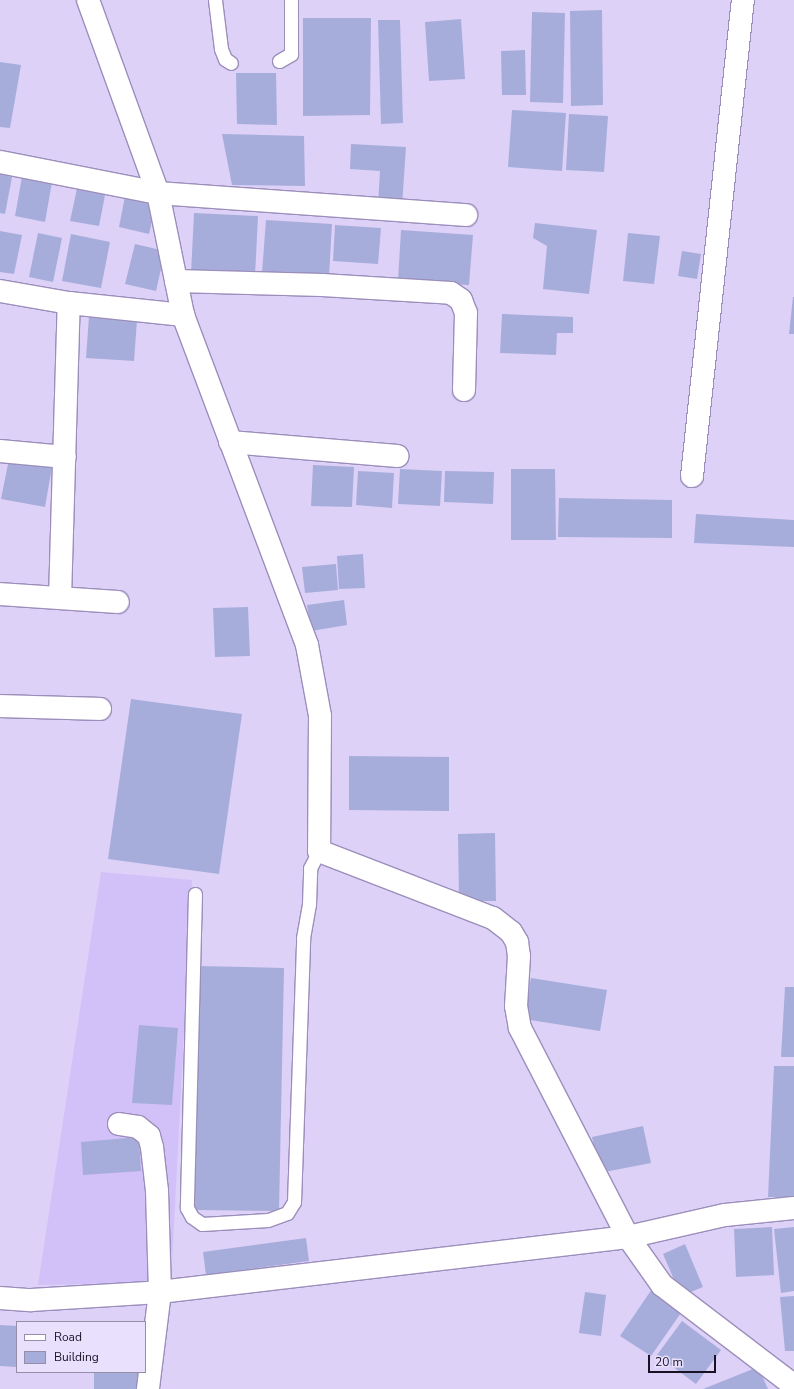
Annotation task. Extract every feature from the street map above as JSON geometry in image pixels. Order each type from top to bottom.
[{"type":"street","points":[[88,0],[158,193],[183,315],[307,645],[315,674],[320,716],[319,851],[494,918],[511,932],[517,942],[519,956],[516,1006],[520,1028],[628,1237],[662,1285],[790,1386]]},
{"type":"street","points":[[692,476],[743,0]]},
{"type":"street","points":[[0,162],[158,193],[466,215]]},
{"type":"street","points":[[176,281],[329,285],[451,293],[462,300],[466,313],[464,390]]},
{"type":"street","points":[[0,291],[69,303],[183,315]]},
{"type":"street","points":[[60,598],[69,303]]},
{"type":"street","points":[[230,442],[398,456]]},
{"type":"street","points":[[0,451],[65,457]]},
{"type":"street","points":[[0,594],[118,602]]},
{"type":"street","points":[[0,706],[100,709]]},
{"type":"street","points":[[118,1124],[138,1127],[149,1136],[152,1147],[157,1191],[160,1292],[148,1389]]},
{"type":"street","points":[[0,1298],[31,1300],[160,1292],[628,1237],[725,1215],[794,1208]]},
{"type":"lane","points":[[215,0],[221,49],[225,59],[231,63]]},
{"type":"lane","points":[[279,61],[291,54],[292,0]]},
{"type":"lane","points":[[195,894],[187,1208],[192,1217],[202,1224],[268,1220],[287,1213],[294,1202],[303,938],[309,904],[310,868],[319,851]]},
{"type":"shaded area","points":[[101,872],[192,880],[171,1282],[38,1285]]},
{"type":"building","points":[[602,10],[603,105],[571,106],[570,11]]},
{"type":"building","points":[[532,12],[565,13],[563,103],[530,102]]},
{"type":"building","points":[[303,18],[371,18],[370,115],[303,116]]},
{"type":"building","points":[[461,19],[465,79],[429,81],[425,22]]},
{"type":"building","points":[[378,20],[400,20],[403,123],[381,124]]},
{"type":"building","points":[[525,50],[526,95],[502,95],[501,51]]},
{"type":"building","points":[[0,62],[21,65],[10,128],[0,127]]},
{"type":"building","points":[[236,73],[276,73],[277,125],[237,124]]},
{"type":"building","points":[[512,110],[566,113],[562,171],[508,167]]},
{"type":"building","points":[[569,114],[608,116],[604,172],[566,170]]},
{"type":"building","points":[[222,134],[304,136],[305,186],[232,185]]},
{"type":"building","points":[[351,144],[406,147],[402,206],[378,205],[380,171],[350,169]]},
{"type":"building","points":[[0,174],[12,177],[5,214],[0,213]]},
{"type":"building","points":[[22,177],[52,182],[45,222],[15,216]]},
{"type":"building","points":[[78,184],[106,190],[99,226],[70,221]]},
{"type":"building","points":[[125,196],[156,203],[149,234],[119,227]]},
{"type":"building","points":[[194,213],[258,216],[255,276],[191,273]]},
{"type":"building","points":[[266,220],[332,224],[329,277],[262,273]]},
{"type":"building","points":[[535,223],[597,230],[589,294],[543,289],[547,246],[533,238]]},
{"type":"building","points":[[335,225],[381,228],[378,264],[333,261]]},
{"type":"building","points":[[401,230],[473,235],[469,285],[398,281]]},
{"type":"building","points":[[0,231],[22,235],[14,274],[0,272]]},
{"type":"building","points":[[38,233],[62,238],[53,282],[29,277]]},
{"type":"building","points":[[628,233],[660,236],[654,284],[623,281]]},
{"type":"building","points":[[71,234],[110,242],[101,288],[62,281]]},
{"type":"building","points":[[135,244],[165,251],[156,291],[125,284]]},
{"type":"building","points":[[682,251],[701,254],[697,279],[678,276]]},
{"type":"building","points":[[793,297],[794,334],[789,334]]},
{"type":"building","points":[[502,314],[573,317],[573,333],[557,333],[556,355],[500,353]]},
{"type":"building","points":[[89,317],[137,320],[134,361],[86,358]]},
{"type":"building","points":[[9,459],[52,467],[45,507],[1,499]]},
{"type":"building","points":[[313,465],[354,467],[352,507],[311,506]]},
{"type":"building","points":[[400,469],[442,471],[440,506],[398,504]]},
{"type":"building","points":[[511,469],[555,469],[556,540],[511,540]]},
{"type":"building","points":[[358,471],[394,473],[392,508],[356,505]]},
{"type":"building","points":[[445,471],[494,472],[493,504],[444,502]]},
{"type":"building","points":[[559,498],[672,500],[672,538],[558,537]]},
{"type":"building","points":[[696,514],[794,520],[794,547],[694,543]]},
{"type":"building","points":[[363,554],[365,588],[339,589],[337,556]]},
{"type":"building","points":[[336,564],[338,590],[305,593],[302,567]]},
{"type":"building","points":[[344,600],[347,625],[311,631],[307,605]]},
{"type":"building","points":[[248,607],[250,656],[215,657],[213,608]]},
{"type":"building","points":[[131,699],[242,714],[219,874],[108,859]]},
{"type":"building","points":[[349,756],[449,757],[449,811],[349,810]]},
{"type":"building","points":[[495,833],[496,901],[459,901],[458,834]]},
{"type":"building","points":[[198,966],[284,968],[279,1211],[194,1210]]},
{"type":"building","points":[[531,978],[607,990],[600,1031],[524,1019]]},
{"type":"building","points":[[785,987],[794,987],[794,1057],[781,1057]]},
{"type":"building","points":[[139,1025],[178,1028],[172,1105],[132,1103]]},
{"type":"building","points":[[774,1066],[794,1066],[794,1197],[768,1197]]},
{"type":"building","points":[[643,1126],[651,1163],[599,1173],[592,1137]]},
{"type":"building","points":[[139,1137],[141,1171],[83,1175],[81,1142]]},
{"type":"building","points":[[772,1227],[774,1275],[736,1277],[734,1229]]},
{"type":"building","points":[[794,1227],[794,1291],[781,1293],[774,1229]]},
{"type":"building","points":[[306,1238],[309,1261],[206,1275],[203,1252]]},
{"type":"building","points":[[685,1244],[703,1287],[681,1296],[663,1254]]},
{"type":"building","points":[[652,1289],[683,1310],[651,1356],[620,1336]]},
{"type":"building","points":[[585,1292],[606,1295],[601,1336],[579,1333]]},
{"type":"building","points":[[794,1296],[794,1351],[785,1351],[780,1297]]},
{"type":"building","points":[[682,1321],[721,1350],[696,1384],[657,1355]]},
{"type":"building","points":[[0,1325],[16,1326],[16,1367],[0,1366]]},
{"type":"building","points":[[758,1367],[768,1389],[703,1389]]},
{"type":"building","points":[[94,1373],[144,1373],[144,1389],[94,1389]]}]
